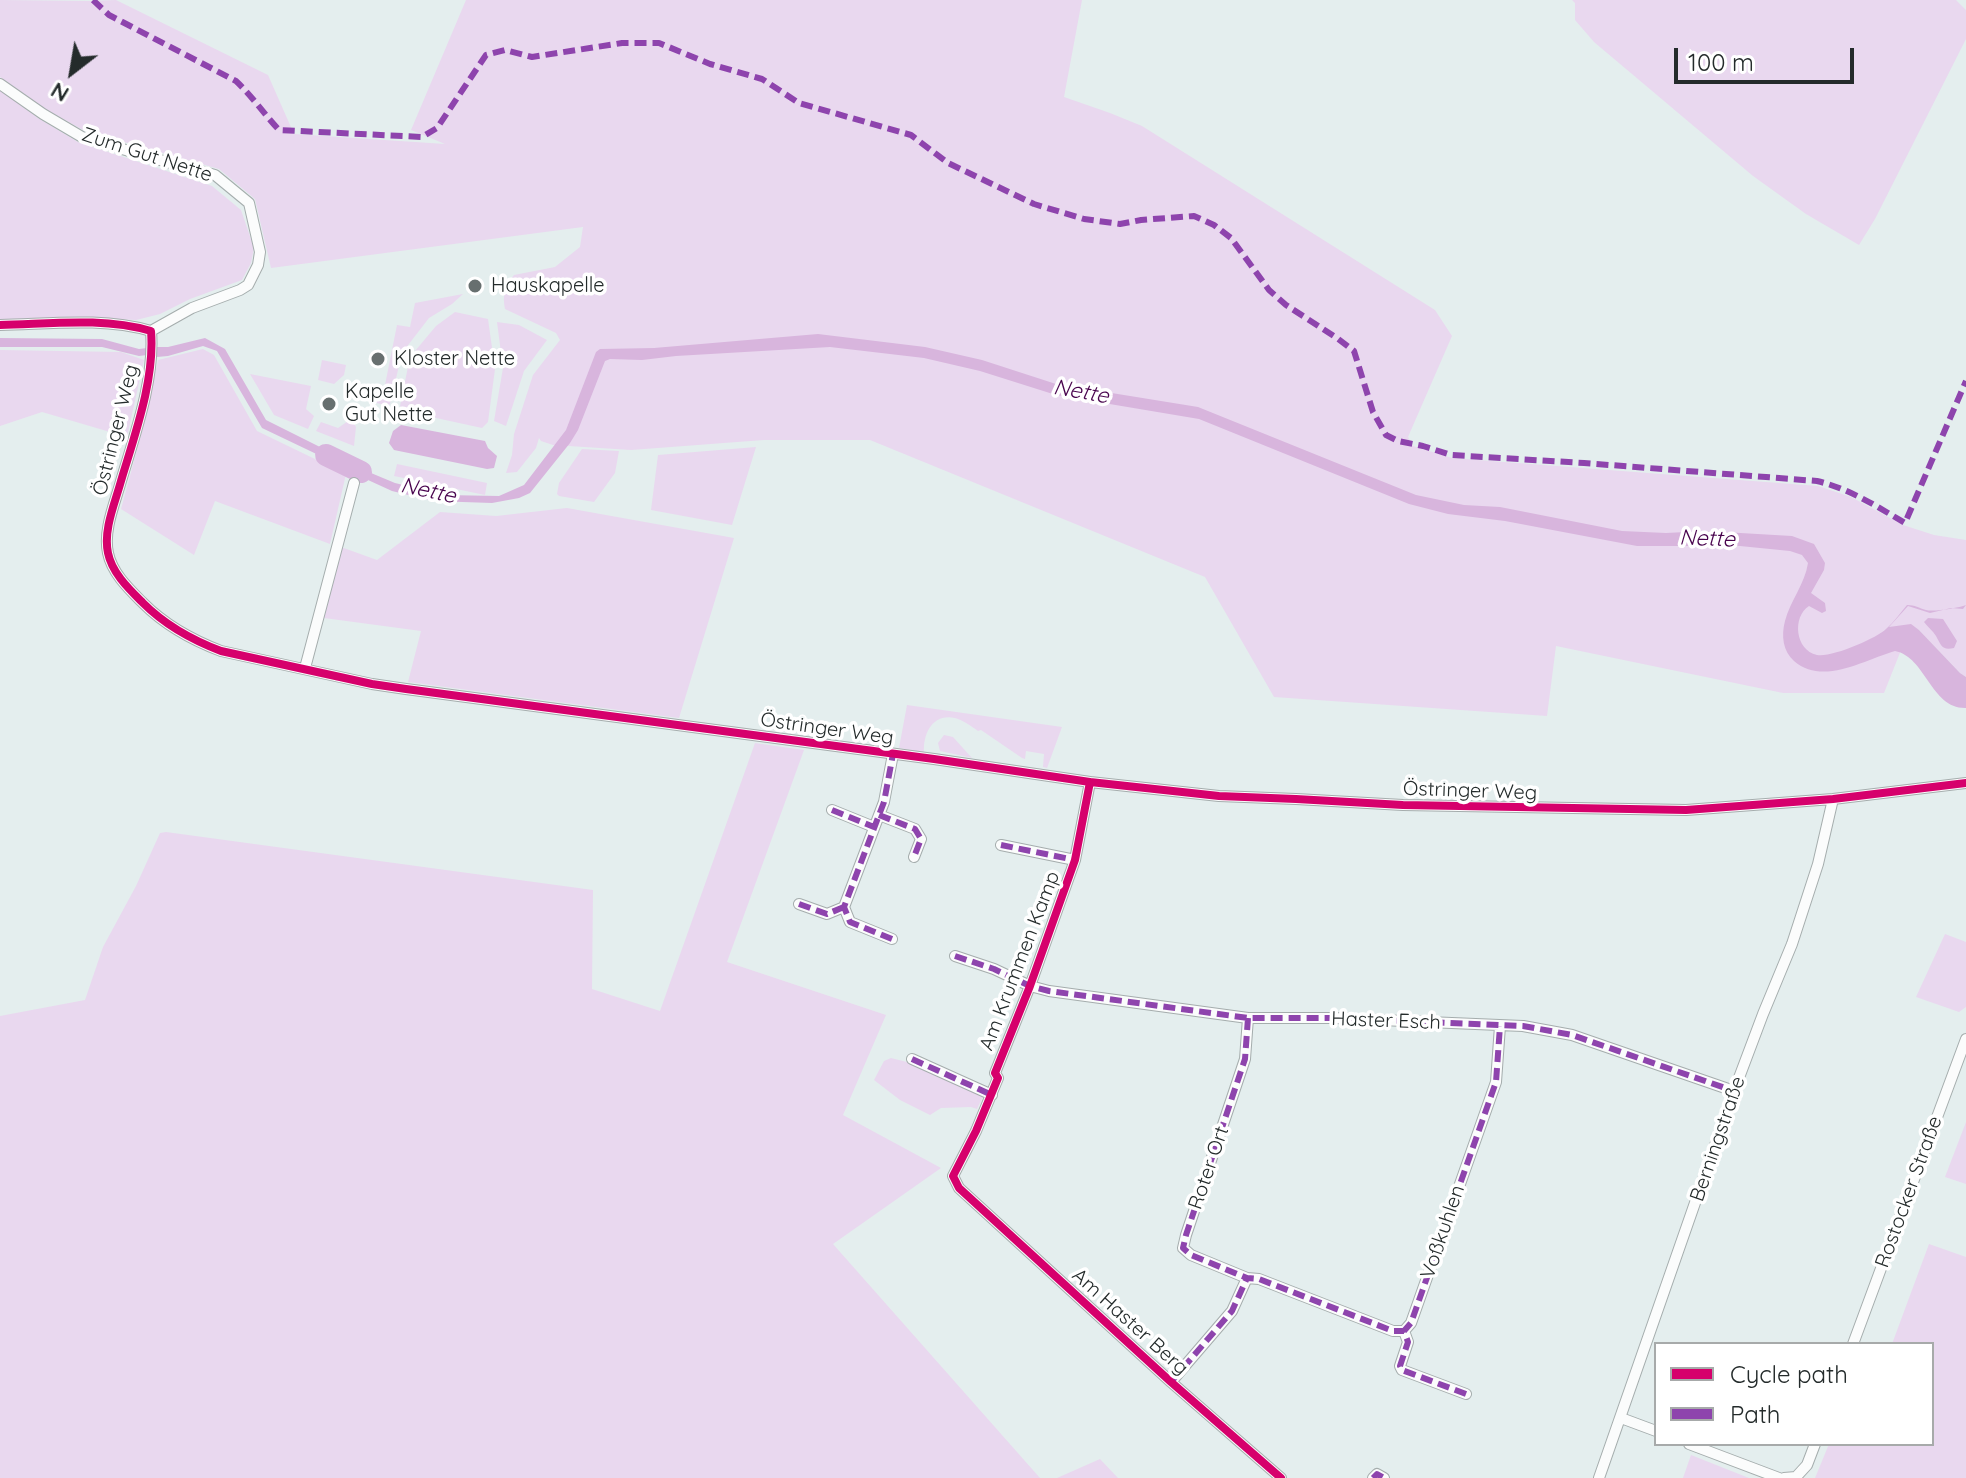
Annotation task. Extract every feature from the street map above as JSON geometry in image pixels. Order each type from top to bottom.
[{"type":"street","name":"Zum Gut Nette","points":[[0,84],[82,137],[215,175],[249,203],[260,252],[258,265],[248,285],[192,308],[152,336]]},
{"type":"street","points":[[0,325],[96,322],[135,326],[152,336]]},
{"type":"street","name":"Östringer Weg","points":[[152,336],[139,421],[110,517],[107,552],[119,577],[152,612],[200,643],[221,651],[406,689],[1090,782],[1219,796],[1403,805],[1686,810],[1833,799],[1966,783]]},
{"type":"street","points":[[305,668],[354,483]]},
{"type":"street","points":[[892,939],[850,922],[844,907],[884,802],[893,754]]},
{"type":"street","name":"Am Krummen Kamp","points":[[959,1188],[953,1176],[992,1095],[998,1078],[995,1073],[1075,860],[1090,782]]},
{"type":"street","name":"Berningstraße","points":[[1599,1478],[1734,1091],[1792,944],[1818,864],[1833,799]]},
{"type":"street","points":[[832,810],[874,827]]},
{"type":"street","points":[[879,815],[915,829],[921,839],[914,857]]},
{"type":"street","name":"Am Krummen Kamp","points":[[1001,845],[1075,860]]},
{"type":"street","points":[[799,904],[827,914],[844,907]]},
{"type":"street","name":"Am Krummen Kamp","points":[[955,956],[994,969],[1030,986]]},
{"type":"street","name":"Haster Esch","points":[[1030,986],[1248,1018],[1333,1018],[1523,1026],[1572,1035],[1734,1091]]},
{"type":"street","name":"Roter Ort","points":[[1248,1018],[1245,1059],[1183,1248],[1191,1255],[1247,1278],[1259,1279],[1393,1331],[1404,1331]]},
{"type":"street","name":"Voßkuhlen","points":[[1466,1394],[1402,1370],[1400,1366],[1408,1342],[1404,1331],[1411,1323],[1496,1082],[1500,1026]]},
{"type":"street","name":"Rostocker Straße","points":[[1854,1342],[1966,1039]]},
{"type":"street","points":[[912,1059],[992,1095]]},
{"type":"street","name":"Am Haster Berg","points":[[959,1188],[1281,1478]]},
{"type":"street","points":[[1171,1382],[1232,1311],[1247,1278]]},
{"type":"street","points":[[1621,1418],[1654,1430]]},
{"type":"street","points":[[1694,1446],[1782,1478],[1796,1477],[1807,1465],[1814,1446]]},
{"type":"street","points":[[1373,1478],[1377,1474],[1384,1478]]},
{"type":"shaded area","points":[[0,0],[116,0],[268,75],[294,134],[445,144],[411,130],[466,0],[1082,0],[1064,97],[1142,126],[1435,310],[1452,336],[1408,437],[1413,446],[1452,458],[1818,486],[1851,497],[1903,525],[1934,535],[1966,540],[1966,677],[1911,625],[1884,693],[1783,693],[1556,646],[1547,716],[1274,697],[1205,577],[870,440],[764,440],[631,450],[553,445],[539,438],[536,448],[517,472],[506,473],[514,434],[533,375],[560,340],[556,333],[505,309],[505,291],[514,275],[555,267],[580,247],[583,227],[271,268],[255,199],[219,169],[85,131],[45,109],[0,77]]},
{"type":"shaded area","points":[[1572,0],[1956,0],[1966,10],[1966,39],[1859,245],[1806,214],[1753,176],[1594,42],[1575,20],[1575,3]]},
{"type":"shaded area","points":[[0,90],[78,142],[212,186],[241,210],[254,248],[251,263],[242,280],[160,314],[136,320],[0,321]]},
{"type":"shaded area","points":[[463,294],[429,318],[402,353],[388,406],[373,402],[359,391],[383,395],[397,325],[410,327],[415,303]]},
{"type":"shaded area","points":[[455,312],[488,319],[495,369],[488,422],[482,428],[404,411],[400,406],[410,357],[436,326]]},
{"type":"shaded area","points":[[497,322],[519,325],[547,340],[524,371],[506,426],[494,421],[503,368]]},
{"type":"shaded area","points":[[203,349],[214,355],[257,431],[346,474],[330,544],[215,501],[194,555],[121,509],[158,360]]},
{"type":"shaded area","points":[[0,350],[121,352],[144,360],[127,437],[42,412],[0,426]]},
{"type":"shaded area","points":[[322,360],[346,365],[344,375],[334,384],[318,380]]},
{"type":"shaded area","points":[[250,374],[311,386],[306,409],[314,416],[308,429],[274,415]]},
{"type":"shaded area","points":[[351,419],[356,427],[354,446],[316,431],[321,422],[338,428]]},
{"type":"shaded area","points":[[756,447],[732,525],[651,510],[658,455]]},
{"type":"shaded area","points":[[582,449],[619,451],[615,473],[594,502],[557,494],[559,483]]},
{"type":"shaded area","points":[[397,464],[487,483],[485,495],[394,476]]},
{"type":"shaded area","points":[[567,508],[734,538],[679,718],[408,682],[421,631],[324,618],[341,547],[377,560],[440,512],[496,516]]},
{"type":"shaded area","points":[[907,705],[1062,727],[1047,768],[1043,767],[1044,754],[1026,751],[1025,759],[1022,758],[981,730],[955,718],[941,719],[931,726],[925,738],[924,752],[899,748]]},
{"type":"shaded area","points":[[944,735],[953,737],[972,758],[940,751],[938,743]]},
{"type":"shaded area","points":[[755,743],[804,750],[727,962],[886,1015],[843,1115],[941,1168],[833,1244],[1040,1478],[0,1478],[0,1016],[85,1000],[103,947],[160,833],[593,890],[592,989],[660,1011]]},
{"type":"shaded area","points":[[1945,934],[1966,942],[1966,1007],[1959,1012],[1916,997]]},
{"type":"shaded area","points":[[891,1058],[911,1063],[983,1096],[977,1109],[941,1108],[930,1115],[900,1100],[874,1080],[884,1061]]},
{"type":"shaded area","points":[[1966,1122],[1966,1184],[1945,1177]]},
{"type":"shaded area","points":[[1929,1244],[1966,1257],[1966,1478],[1815,1478],[1828,1446],[1934,1446],[1934,1342],[1893,1342]]},
{"type":"shaded area","points":[[1691,1455],[1749,1478],[1683,1478]]},
{"type":"shaded area","points":[[1100,1459],[1118,1478],[1057,1478]]},
{"type":"water","points":[[818,334],[925,347],[982,360],[1056,384],[1198,407],[1416,495],[1464,505],[1500,507],[1622,531],[1706,531],[1792,536],[1814,544],[1825,563],[1811,593],[1825,603],[1826,611],[1822,613],[1809,606],[1804,611],[1798,633],[1804,647],[1817,655],[1824,655],[1853,646],[1886,629],[1907,605],[1944,610],[1930,613],[1908,606],[1889,627],[1911,624],[1966,677],[1966,708],[1944,700],[1906,655],[1895,651],[1831,671],[1805,668],[1794,661],[1785,648],[1783,632],[1808,563],[1802,555],[1740,546],[1637,546],[1505,521],[1448,514],[1409,504],[1199,419],[1056,395],[980,371],[924,358],[830,347],[642,360],[610,359],[605,361],[578,430],[530,493],[492,503],[433,501],[392,491],[368,480],[371,473],[395,483],[444,495],[499,496],[524,485],[566,430],[596,352],[600,349],[654,348]]},
{"type":"water","points":[[0,338],[102,339],[139,349],[147,348],[147,355],[102,347],[0,347]]},
{"type":"water","points":[[205,338],[225,349],[266,420],[354,464],[352,471],[262,428],[217,351],[203,346],[157,357],[157,347]]},
{"type":"water","points":[[401,425],[485,441],[497,456],[494,468],[394,450],[389,443],[393,431]]},
{"type":"water","points":[[1928,618],[1943,619],[1957,641],[1954,648],[1942,646],[1924,622]]},
{"type":"waterway","name":"Nette","points":[[326,455],[361,472]]},
{"type":"marked path","points":[[93,0],[109,15],[236,81],[279,130],[422,137],[437,128],[486,55],[505,50],[532,57],[622,43],[659,43],[710,64],[762,79],[799,103],[911,135],[948,163],[1034,204],[1084,219],[1120,224],[1194,216],[1214,225],[1231,238],[1269,290],[1286,305],[1354,351],[1373,412],[1386,435],[1451,455],[1817,481],[1852,493],[1905,523],[1966,381]]},
{"type":"marked path","points":[[892,939],[850,922],[844,907],[884,802],[893,754]]},
{"type":"marked path","points":[[832,810],[874,827]]},
{"type":"marked path","points":[[879,815],[915,829],[921,839],[914,857]]},
{"type":"marked path","points":[[1001,845],[1075,860]]},
{"type":"marked path","points":[[799,904],[827,914],[844,907]]},
{"type":"marked path","points":[[955,956],[1049,991],[1248,1018],[1333,1018],[1523,1026],[1572,1035],[1734,1091]]},
{"type":"marked path","points":[[1248,1018],[1245,1059],[1183,1248],[1191,1255],[1247,1278],[1259,1279],[1393,1331],[1404,1331]]},
{"type":"marked path","points":[[1466,1394],[1402,1370],[1400,1366],[1408,1342],[1404,1331],[1411,1323],[1496,1082],[1500,1026]]},
{"type":"marked path","points":[[912,1059],[992,1095]]},
{"type":"marked path","points":[[1171,1382],[1232,1311],[1247,1278]]},
{"type":"marked path","points":[[1373,1478],[1377,1474],[1384,1478]]},
{"type":"cycle path","points":[[0,325],[95,323],[151,331],[147,387],[110,517],[108,553],[122,580],[151,611],[179,631],[221,651],[406,689],[1090,782],[1219,796],[1403,805],[1686,810],[1833,799],[1966,783]]},
{"type":"cycle path","points":[[1090,782],[1075,860],[995,1073],[998,1078],[953,1176],[959,1188],[1281,1478]]},
{"type":"place","name":"Hauskapelle","points":[[475,286]]},
{"type":"place","name":"Kloster Nette","points":[[378,359]]},
{"type":"place","name":"Kapelle Gut Nette","points":[[329,404]]}]
